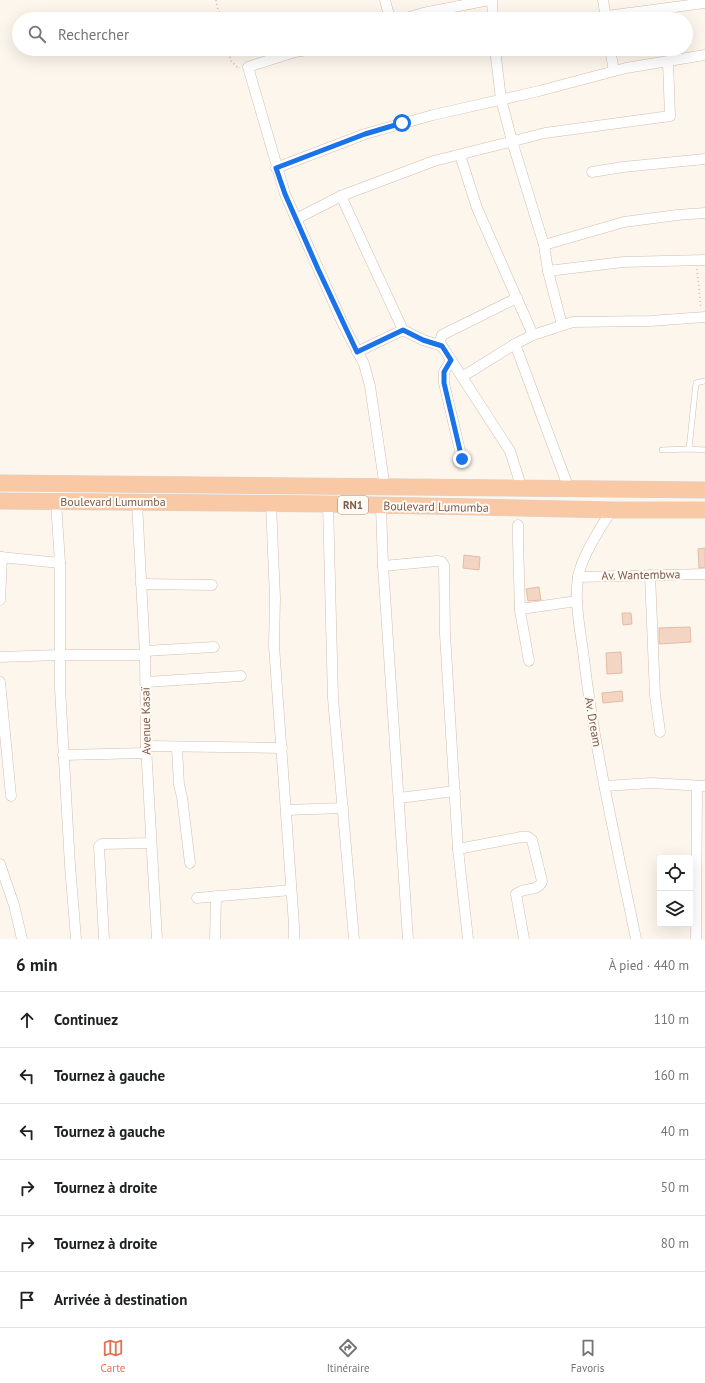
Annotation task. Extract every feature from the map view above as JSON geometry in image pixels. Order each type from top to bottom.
[{"type":"highway","name":"Boulevard Lumumba","points":[[0,483],[569,490],[705,490]]},
{"type":"highway","name":"Boulevard Lumumba","points":[[0,501],[705,510]]},
{"type":"street","points":[[385,0],[388,12]]},
{"type":"street","points":[[427,12],[490,0],[492,12]]},
{"type":"street","points":[[603,0],[605,12]]},
{"type":"street","points":[[646,12],[705,3]]},
{"type":"street","points":[[276,168],[365,134],[433,115],[539,91],[614,71],[705,55]]},
{"type":"street","points":[[282,56],[248,67],[276,168],[285,194],[321,276],[364,364],[370,386],[385,488]]},
{"type":"street","points":[[497,56],[501,99],[512,141],[544,245],[548,271],[562,325]]},
{"type":"street","points":[[611,56],[614,71]]},
{"type":"street","points":[[296,218],[341,196],[434,161],[545,133],[670,116],[668,62]]},
{"type":"street","points":[[460,155],[477,208],[533,335]]},
{"type":"street","points":[[592,172],[624,167],[705,159]]},
{"type":"street","points":[[341,196],[403,330],[423,340],[442,346]]},
{"type":"street","points":[[544,245],[624,222],[677,214],[705,212]]},
{"type":"street","points":[[548,271],[623,262],[700,261]]},
{"type":"street","points":[[517,298],[442,335],[440,341],[510,451],[522,489]]},
{"type":"street","points":[[462,377],[515,344],[533,335],[562,325],[579,321],[650,321],[704,317]]},
{"type":"street","points":[[357,352],[403,330]]},
{"type":"street","points":[[515,344],[569,490]]},
{"type":"street","points":[[451,360],[444,372],[444,383],[462,459]]},
{"type":"street","points":[[56,502],[60,563],[60,655],[64,755],[70,866],[76,939]]},
{"type":"street","name":"Avenue Kasaï","points":[[137,503],[145,653],[146,750],[156,939]]},
{"type":"street","points":[[271,504],[275,598],[274,646],[294,939]]},
{"type":"street","points":[[328,504],[333,698],[354,939]]},
{"type":"street","points":[[381,506],[383,566],[408,939]]},
{"type":"street","name":"Av. Dream","points":[[612,510],[596,534],[578,577],[577,601],[589,699],[636,939]]},
{"type":"street","points":[[518,525],[520,608],[529,661]]},
{"type":"street","points":[[0,600],[1,557],[60,563]]},
{"type":"street","points":[[383,566],[437,561],[442,562],[444,565],[445,634],[458,849],[468,939]]},
{"type":"street","name":"Av. Wantembwa","points":[[578,577],[705,574]]},
{"type":"street","points":[[650,575],[655,695],[660,732]]},
{"type":"street","points":[[141,584],[212,585]]},
{"type":"street","points":[[520,608],[577,601]]},
{"type":"street","points":[[0,657],[145,653],[214,647]]},
{"type":"street","points":[[146,682],[241,676]]},
{"type":"street","points":[[0,682],[11,796]]},
{"type":"street","points":[[64,755],[177,747],[282,748]]},
{"type":"street","points":[[177,747],[179,785],[182,797],[190,863]]},
{"type":"street","points":[[605,786],[651,783],[701,786],[701,913],[696,939]]},
{"type":"street","points":[[399,798],[455,791]]},
{"type":"street","points":[[286,810],[342,808]]},
{"type":"street","points":[[458,849],[522,837],[528,837],[532,840],[542,881],[541,885],[538,887],[521,890],[516,894],[524,939]]},
{"type":"street","points":[[104,939],[99,846],[102,844],[151,843]]},
{"type":"street","points":[[0,864],[14,906],[22,939]]},
{"type":"street","points":[[197,898],[291,890]]},
{"type":"street","points":[[215,939],[216,896]]},
{"type":"lane","points":[[690,449],[696,383],[705,381]]},
{"type":"lane","points":[[662,450],[705,450]]},
{"type":"path","points":[[216,0],[219,12]]},
{"type":"path","points":[[230,56],[231,61],[238,68],[248,67]]},
{"type":"path","points":[[700,261],[704,317]]},
{"type":"building","points":[[705,548],[705,567],[699,568],[698,549]]},
{"type":"building","points":[[464,555],[480,557],[479,570],[463,568]]},
{"type":"building","points":[[539,587],[541,600],[528,601],[526,589]]},
{"type":"building","points":[[622,613],[631,613],[632,624],[623,625]]},
{"type":"building","points":[[690,627],[691,642],[659,644],[659,628]]},
{"type":"building","points":[[621,652],[622,673],[607,674],[606,653]]},
{"type":"building","points":[[622,691],[623,701],[603,703],[602,693]]},
{"type":"route","points":[[402,123],[365,134],[276,168],[285,194],[318,269],[357,352],[403,330],[423,340],[442,346],[451,360],[444,372],[444,383],[462,459]]}]
